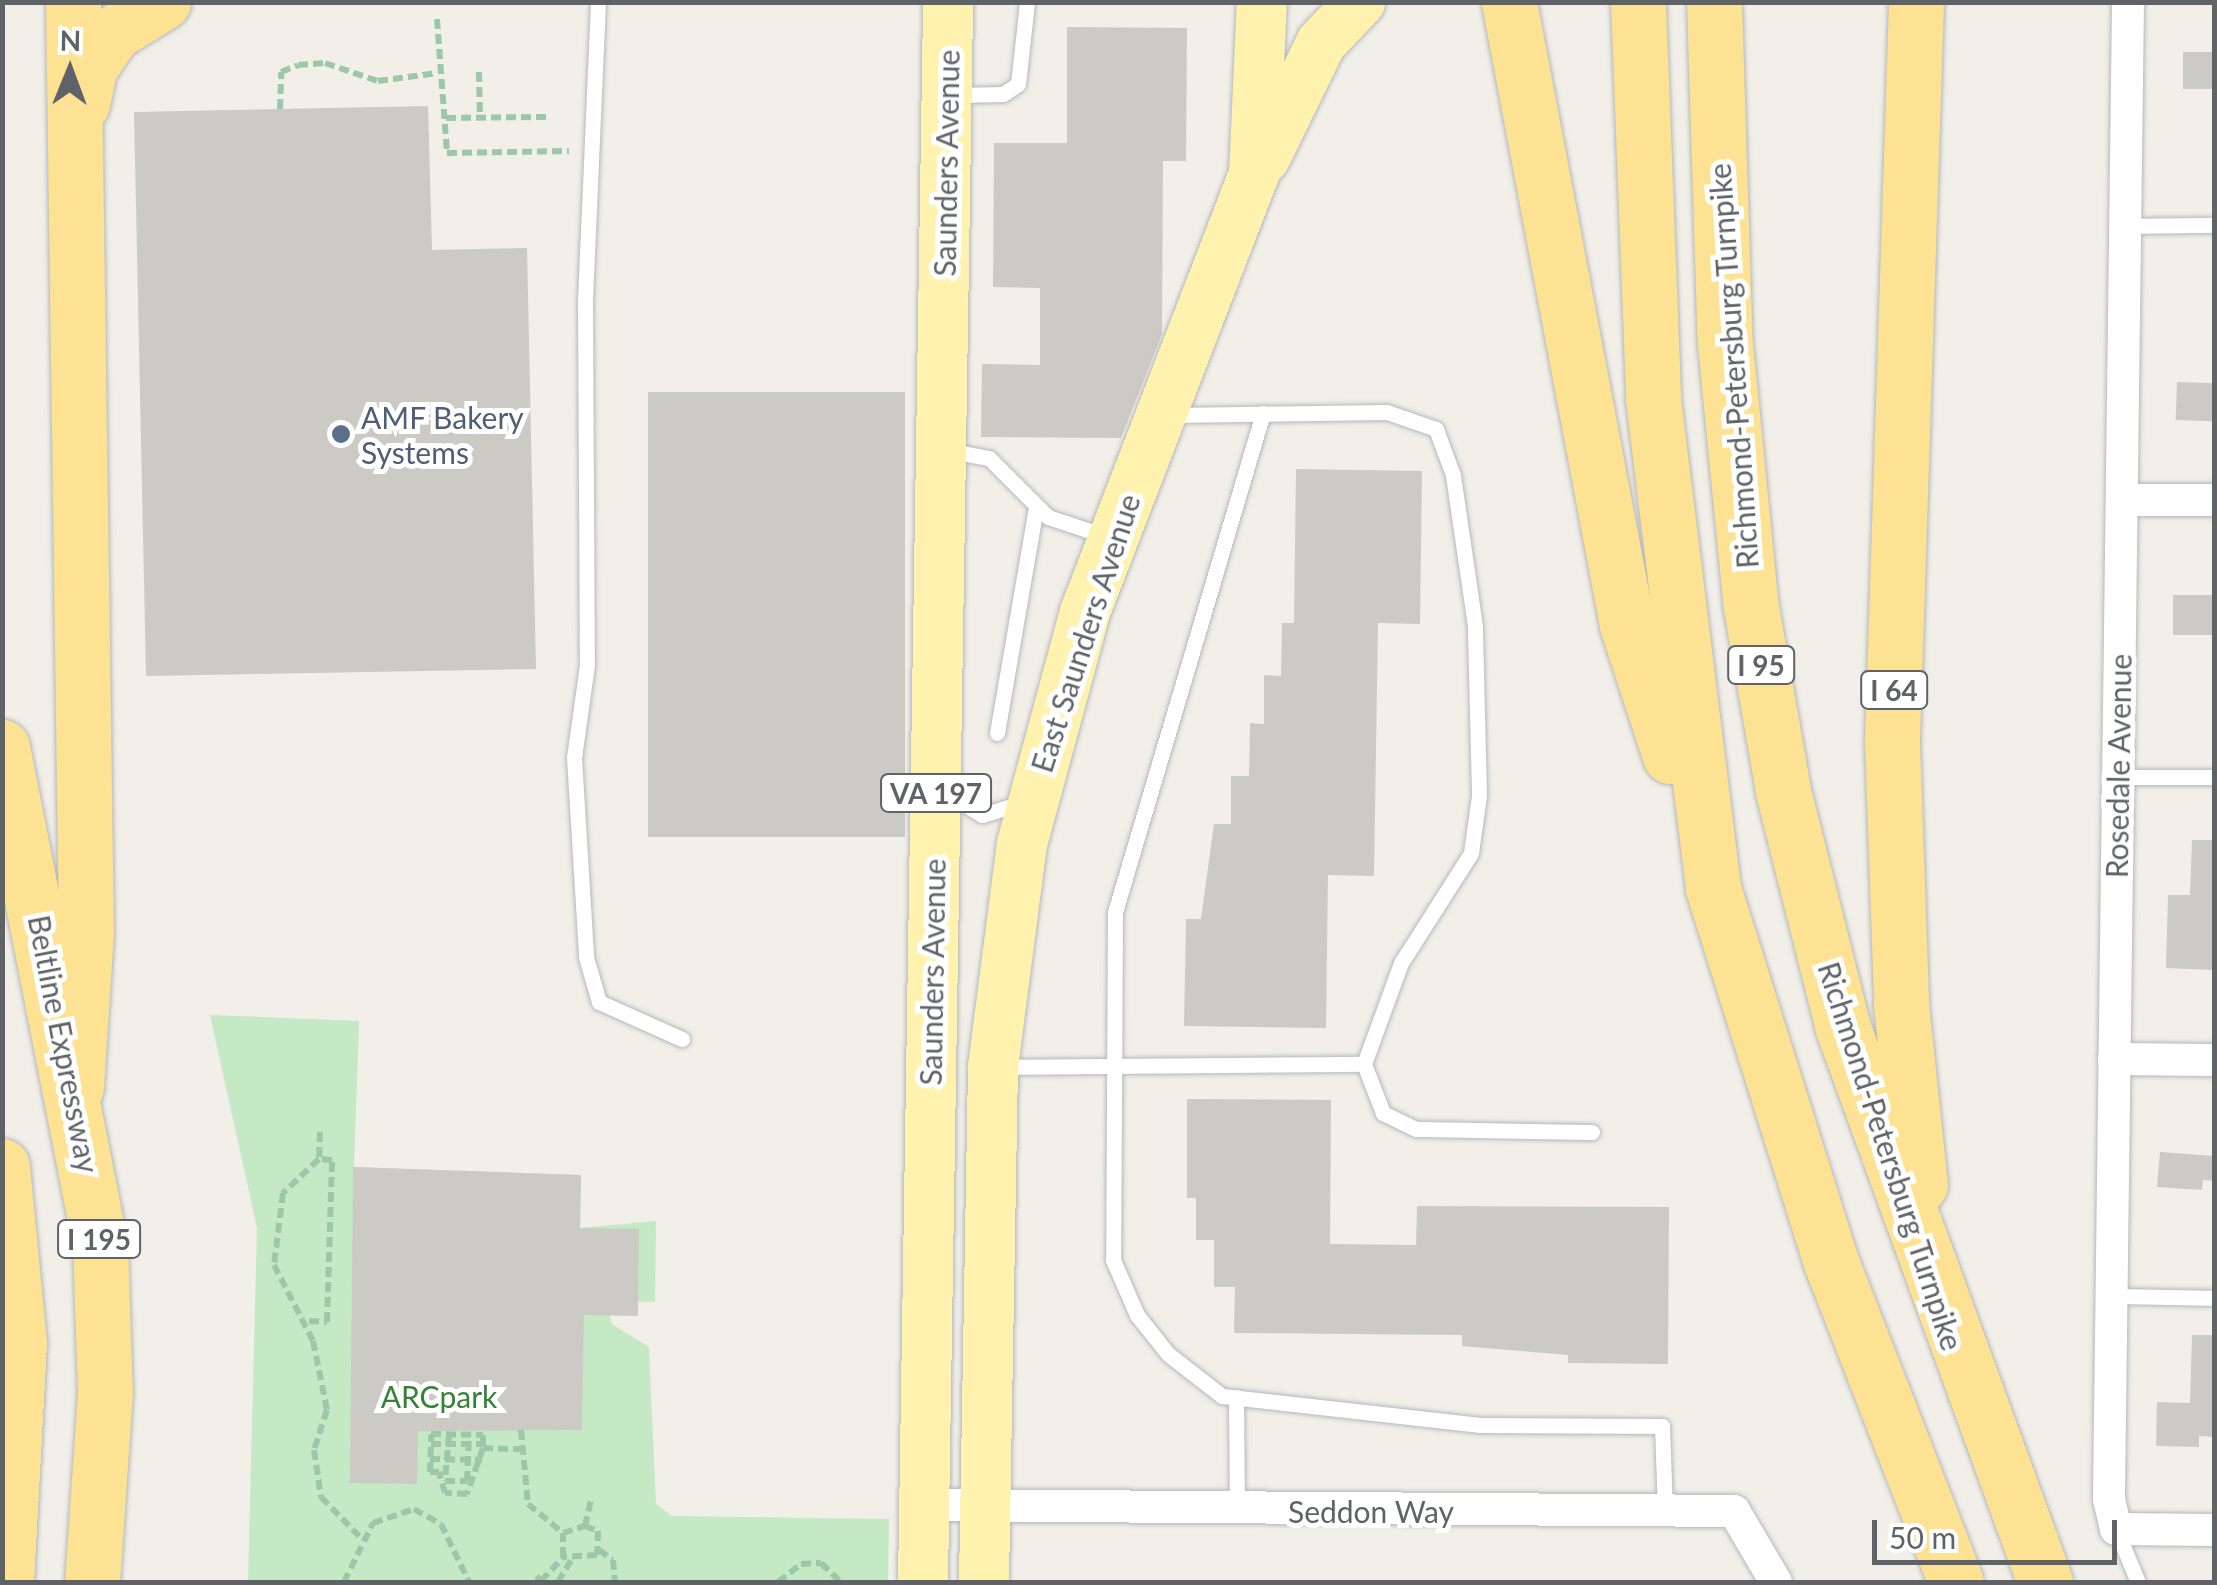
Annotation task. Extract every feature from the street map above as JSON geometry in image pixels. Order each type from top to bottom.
[{"type":"highway","points":[[73,2],[86,932],[76,1088]]},
{"type":"highway","points":[[74,141],[90,67],[114,33],[163,2]]},
{"type":"highway","points":[[1509,2],[1627,625],[1831,1262],[1956,1582]]},
{"type":"highway","name":"I 64","points":[[1916,2],[1892,741],[1902,1004],[1930,1282]]},
{"type":"highway","name":"Richmond-Petersburg Turnpike","points":[[1714,14],[1725,344],[1750,606],[1783,791],[1843,1028],[1930,1282],[2045,1582]]},
{"type":"highway","name":"I 95","points":[[1639,15],[1653,399],[1713,888]]},
{"type":"highway","name":"Beltline Expressway","points":[[2,747],[76,1088],[100,1244],[105,1373],[92,1582]]},
{"type":"highway","name":"I 195","points":[[2,1166],[19,1344],[6,1582]]},
{"type":"main road","name":"Saunders Avenue","points":[[923,1582],[948,2]]},
{"type":"main road","name":"East Saunders Avenue","points":[[984,1582],[993,1068],[1032,797],[1112,538],[1254,176],[1262,2]]},
{"type":"main road","name":"VA 197","points":[[1254,176],[1321,43],[1360,2]]},
{"type":"street","name":"Rosedale Avenue","points":[[2116,1529],[2110,1296],[2128,2]]},
{"type":"street","points":[[2122,500],[2214,500]]},
{"type":"street","points":[[2114,1059],[2214,1060]]},
{"type":"street","name":"Seddon Way","points":[[924,1505],[1237,1511],[1734,1511],[1776,1582]]},
{"type":"street","points":[[2116,1529],[2214,1530]]},
{"type":"lane","points":[[598,2],[585,301],[586,665],[574,758],[586,957],[599,1002],[682,1038]]},
{"type":"lane","points":[[947,94],[1003,94],[1018,84],[1027,2]]},
{"type":"lane","points":[[2127,226],[2214,225]]},
{"type":"lane","points":[[1161,415],[1388,412],[1436,429],[1454,475],[1474,626],[1480,795],[1471,853],[1401,963],[1364,1064],[1382,1113],[1416,1129],[1592,1132]]},
{"type":"lane","points":[[1263,413],[1115,912],[1110,1067],[1113,1260],[1137,1315],[1168,1354],[1236,1397],[1480,1426],[1662,1426],[1665,1511]]},
{"type":"lane","points":[[941,450],[1002,466],[1036,507],[1112,538]]},
{"type":"lane","points":[[997,732],[1036,507]]},
{"type":"lane","points":[[2118,776],[2214,777]]},
{"type":"lane","points":[[937,783],[982,816],[1032,797]]},
{"type":"lane","points":[[993,1068],[1364,1064]]},
{"type":"lane","points":[[2110,1296],[2214,1298]]},
{"type":"lane","points":[[1236,1397],[1237,1511]]},
{"type":"lane","points":[[2116,1529],[2138,1582]]},
{"type":"path","points":[[437,19],[437,73],[446,118],[447,153],[569,151]]},
{"type":"path","points":[[280,109],[281,72],[298,65],[325,63],[378,82],[437,73]]},
{"type":"path","points":[[479,72],[480,118]]},
{"type":"path","points":[[446,118],[547,117]]},
{"type":"path","points":[[320,1132],[319,1159],[283,1192],[274,1222],[274,1265],[309,1321],[326,1410],[315,1474],[333,1515],[361,1538]]},
{"type":"path","points":[[309,1321],[327,1322],[332,1160],[319,1159]]},
{"type":"path","points":[[521,1430],[528,1504],[563,1533],[567,1558],[558,1582]]},
{"type":"path","points":[[448,1440],[483,1435],[483,1446],[482,1460],[482,1473],[467,1481],[445,1481],[430,1472],[431,1434],[448,1440],[468,1444],[483,1446],[520,1449]]},
{"type":"path","points":[[448,1440],[445,1493],[467,1494],[469,1434]]},
{"type":"path","points":[[430,1459],[482,1460]]},
{"type":"path","points":[[585,1526],[591,1500]]},
{"type":"path","points":[[344,1582],[361,1538],[393,1510],[414,1509],[441,1524],[470,1582]]},
{"type":"path","points":[[563,1533],[585,1526],[598,1531],[599,1550]]},
{"type":"path","points":[[536,1576],[541,1581],[567,1558],[599,1550],[613,1560],[615,1582]]},
{"type":"path","points":[[778,1582],[800,1564],[822,1564],[841,1582]]},
{"type":"green space","name":"ARCpark","points":[[210,1015],[359,1021],[354,1167],[581,1175],[580,1228],[656,1221],[655,1302],[606,1301],[612,1324],[649,1347],[656,1504],[672,1516],[889,1519],[888,1582],[248,1582],[257,1228]]},
{"type":"building","points":[[1067,27],[1187,28],[1186,161],[1163,161],[1162,334],[1121,438],[981,437],[982,364],[1040,365],[1040,288],[993,287],[994,143],[1067,143]]},
{"type":"building","points":[[2183,52],[2214,52],[2214,89],[2183,89]]},
{"type":"building","points":[[428,106],[432,250],[527,248],[536,669],[146,676],[134,112]]},
{"type":"building","points":[[2177,382],[2214,383],[2213,421],[2176,420]]},
{"type":"building","points":[[648,392],[905,392],[905,837],[648,837]]},
{"type":"building","points":[[1296,469],[1422,471],[1420,624],[1378,623],[1374,876],[1328,875],[1326,1028],[1184,1026],[1186,919],[1201,919],[1214,824],[1231,824],[1231,776],[1249,776],[1250,723],[1264,724],[1264,675],[1281,676],[1282,623],[1294,623]]},
{"type":"building","points":[[2173,595],[2214,595],[2214,635],[2173,635]]},
{"type":"building","points":[[2192,840],[2214,840],[2214,970],[2166,968],[2168,895],[2190,895]]},
{"type":"building","points":[[1187,1099],[1331,1100],[1330,1244],[1416,1245],[1417,1206],[1669,1207],[1668,1364],[1568,1363],[1568,1355],[1462,1346],[1462,1335],[1234,1333],[1235,1287],[1214,1287],[1214,1240],[1196,1240],[1196,1198],[1187,1198]]},
{"type":"building","points":[[2160,1152],[2214,1156],[2214,1181],[2203,1180],[2202,1190],[2157,1187]]},
{"type":"building","points":[[353,1167],[581,1175],[580,1228],[639,1229],[638,1316],[584,1315],[582,1430],[418,1431],[417,1484],[350,1483]]},
{"type":"building","points":[[2192,1335],[2214,1335],[2214,1437],[2199,1436],[2199,1447],[2156,1446],[2157,1402],[2190,1403]]},
{"type":"place","name":"AMF Bakery Systems","points":[[341,434]]}]
